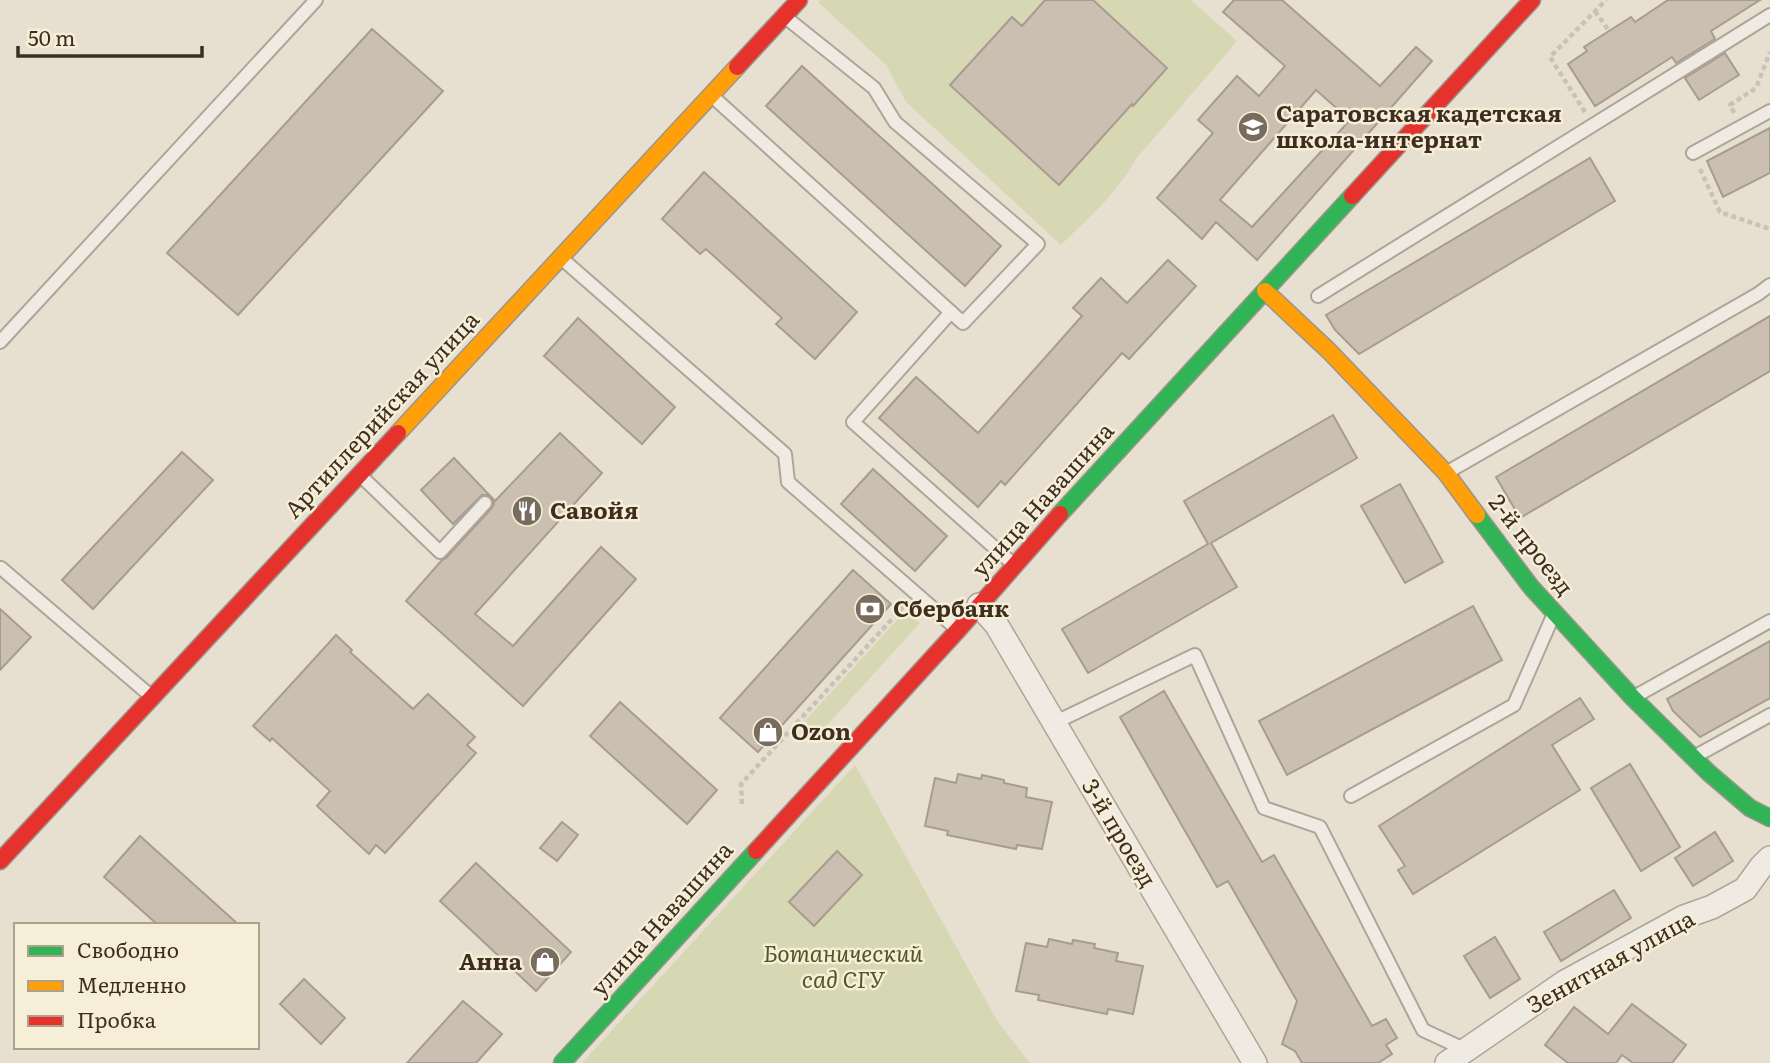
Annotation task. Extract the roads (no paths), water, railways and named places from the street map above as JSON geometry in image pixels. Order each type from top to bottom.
[{"type":"street","name":"Артиллерийская улица","points":[[0,861],[799,0]]},
{"type":"street","name":"улица Навашина","points":[[562,1063],[1532,0]]},
{"type":"street","name":"2-й проезд","points":[[1265,291],[1329,351],[1446,473],[1531,587],[1633,698],[1693,758],[1750,808],[1770,818]]},
{"type":"street","name":"3-й проезд","points":[[979,605],[996,624],[1255,1063]]},
{"type":"street","name":"Зенитная улица","points":[[1447,1063],[1566,982],[1684,917],[1712,907],[1745,889],[1760,867],[1770,858]]},
{"type":"lane","points":[[0,342],[316,0]]},
{"type":"lane","points":[[1318,296],[1770,15]]},
{"type":"lane","points":[[711,94],[963,323],[1038,244],[895,122],[874,88],[783,16]]},
{"type":"lane","points":[[1693,153],[1770,111]]},
{"type":"lane","points":[[560,256],[785,454],[788,482],[958,630]]},
{"type":"lane","points":[[1446,473],[1770,285]]},
{"type":"lane","points":[[951,312],[853,422],[1014,565]]},
{"type":"lane","points":[[359,473],[440,552],[485,503]]},
{"type":"lane","points":[[0,569],[152,697]]},
{"type":"lane","points":[[1351,796],[1514,705],[1554,612]]},
{"type":"lane","points":[[1633,698],[1770,621]]},
{"type":"lane","points":[[1054,723],[1195,654],[1264,808],[1320,827],[1423,1030],[1466,1050]]},
{"type":"lane","points":[[1693,758],[1770,715]]},
{"type":"place","name":"Саратовская кадетская школа-интернат","points":[[1253,127]]},
{"type":"place","name":"Савойя","points":[[527,511]]},
{"type":"place","name":"Сбербанк","points":[[870,609]]},
{"type":"place","name":"Ozon","points":[[768,732]]},
{"type":"place","name":"Анна","points":[[545,962]]},
{"type":"park label","name":"Ботанический сад СГУ","points":[[843,967]]}]
